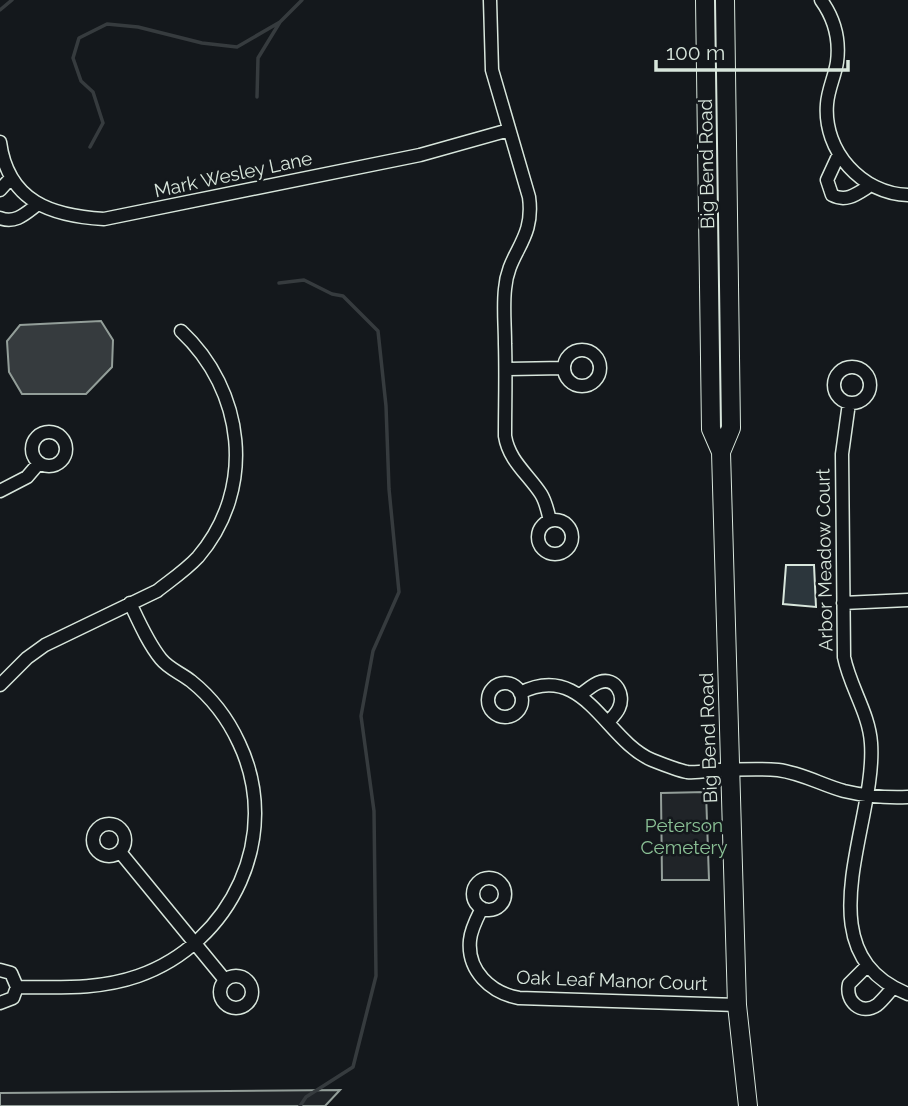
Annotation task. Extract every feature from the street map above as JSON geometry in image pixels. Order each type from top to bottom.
[{"type":"main road","name":"Big Bend Road","points":[[705,0],[710,429],[721,452],[737,1005],[748,1106]]},
{"type":"main road","name":"Big Bend Road","points":[[721,452],[731,428],[725,0]]},
{"type":"street","points":[[491,0],[492,70],[529,197],[531,213],[529,228],[513,258],[505,289],[505,436],[507,448],[540,492],[550,521]]},
{"type":"street","points":[[821,0],[834,21],[838,41],[837,62],[827,105],[828,126],[839,154],[856,176],[879,190],[894,195],[908,195]]},
{"type":"street","name":"Mark Wesley Lane","points":[[10,179],[47,209],[74,216],[104,219],[421,155],[509,130]]},
{"type":"street","points":[[0,142],[10,179],[0,190]]},
{"type":"street","points":[[839,154],[827,180],[832,195],[848,198],[871,185]]},
{"type":"street","points":[[0,218],[9,221],[16,219],[38,204]]},
{"type":"street","points":[[0,685],[27,658],[45,645],[157,591],[172,580],[200,554],[226,508],[236,473],[237,447],[229,405],[217,375],[199,348],[181,331]]},
{"type":"street","points":[[506,369],[564,368]]},
{"type":"street","name":"Arbor Meadow Court","points":[[849,403],[842,454],[844,657],[871,743],[867,796],[850,901],[853,935],[867,966]]},
{"type":"street","points":[[0,492],[27,477],[39,463]]},
{"type":"street","points":[[843,603],[908,600]]},
{"type":"street","points":[[17,987],[80,987],[122,981],[171,961],[195,943],[219,918],[243,879],[252,839],[253,790],[240,745],[212,701],[161,660],[130,603]]},
{"type":"street","points":[[580,695],[598,682],[610,681],[615,684],[620,691],[621,705],[608,722]]},
{"type":"street","points":[[520,693],[538,686],[552,685],[580,695],[635,750],[651,760],[687,772],[779,770],[867,796],[908,797]]},
{"type":"street","points":[[120,852],[225,980]]},
{"type":"street","name":"Oak Leaf Manor Court","points":[[481,908],[470,942],[472,958],[477,972],[490,986],[504,995],[519,998],[737,1005]]},
{"type":"street","points":[[893,988],[870,1008],[858,1007],[848,996],[849,984],[867,966],[893,988],[908,994]]},
{"type":"street","points":[[0,970],[11,974],[17,987],[13,998],[0,1003]]},
{"type":"green space","name":"Peterson Cemetery","points":[[706,792],[709,880],[662,880],[661,793]]},
{"type":"green space","points":[[340,1090],[325,1106],[0,1106],[0,1093]]},
{"type":"shaded area","points":[[101,321],[113,340],[112,367],[86,394],[22,394],[9,372],[7,341],[20,325]]},
{"type":"building","points":[[786,565],[814,565],[816,607],[783,604]]},
{"type":"waterway","points":[[0,10],[12,0]]},
{"type":"waterway","points":[[257,97],[258,58],[280,22],[302,0]]},
{"type":"waterway","points":[[90,147],[103,123],[93,92],[81,81],[73,58],[79,38],[107,24],[138,27],[202,43],[237,47],[280,22]]},
{"type":"waterway","points":[[279,283],[304,280],[332,294],[343,296],[378,331],[399,592],[373,651],[361,716],[374,811],[376,976],[353,1067],[306,1097],[300,1106]]}]
